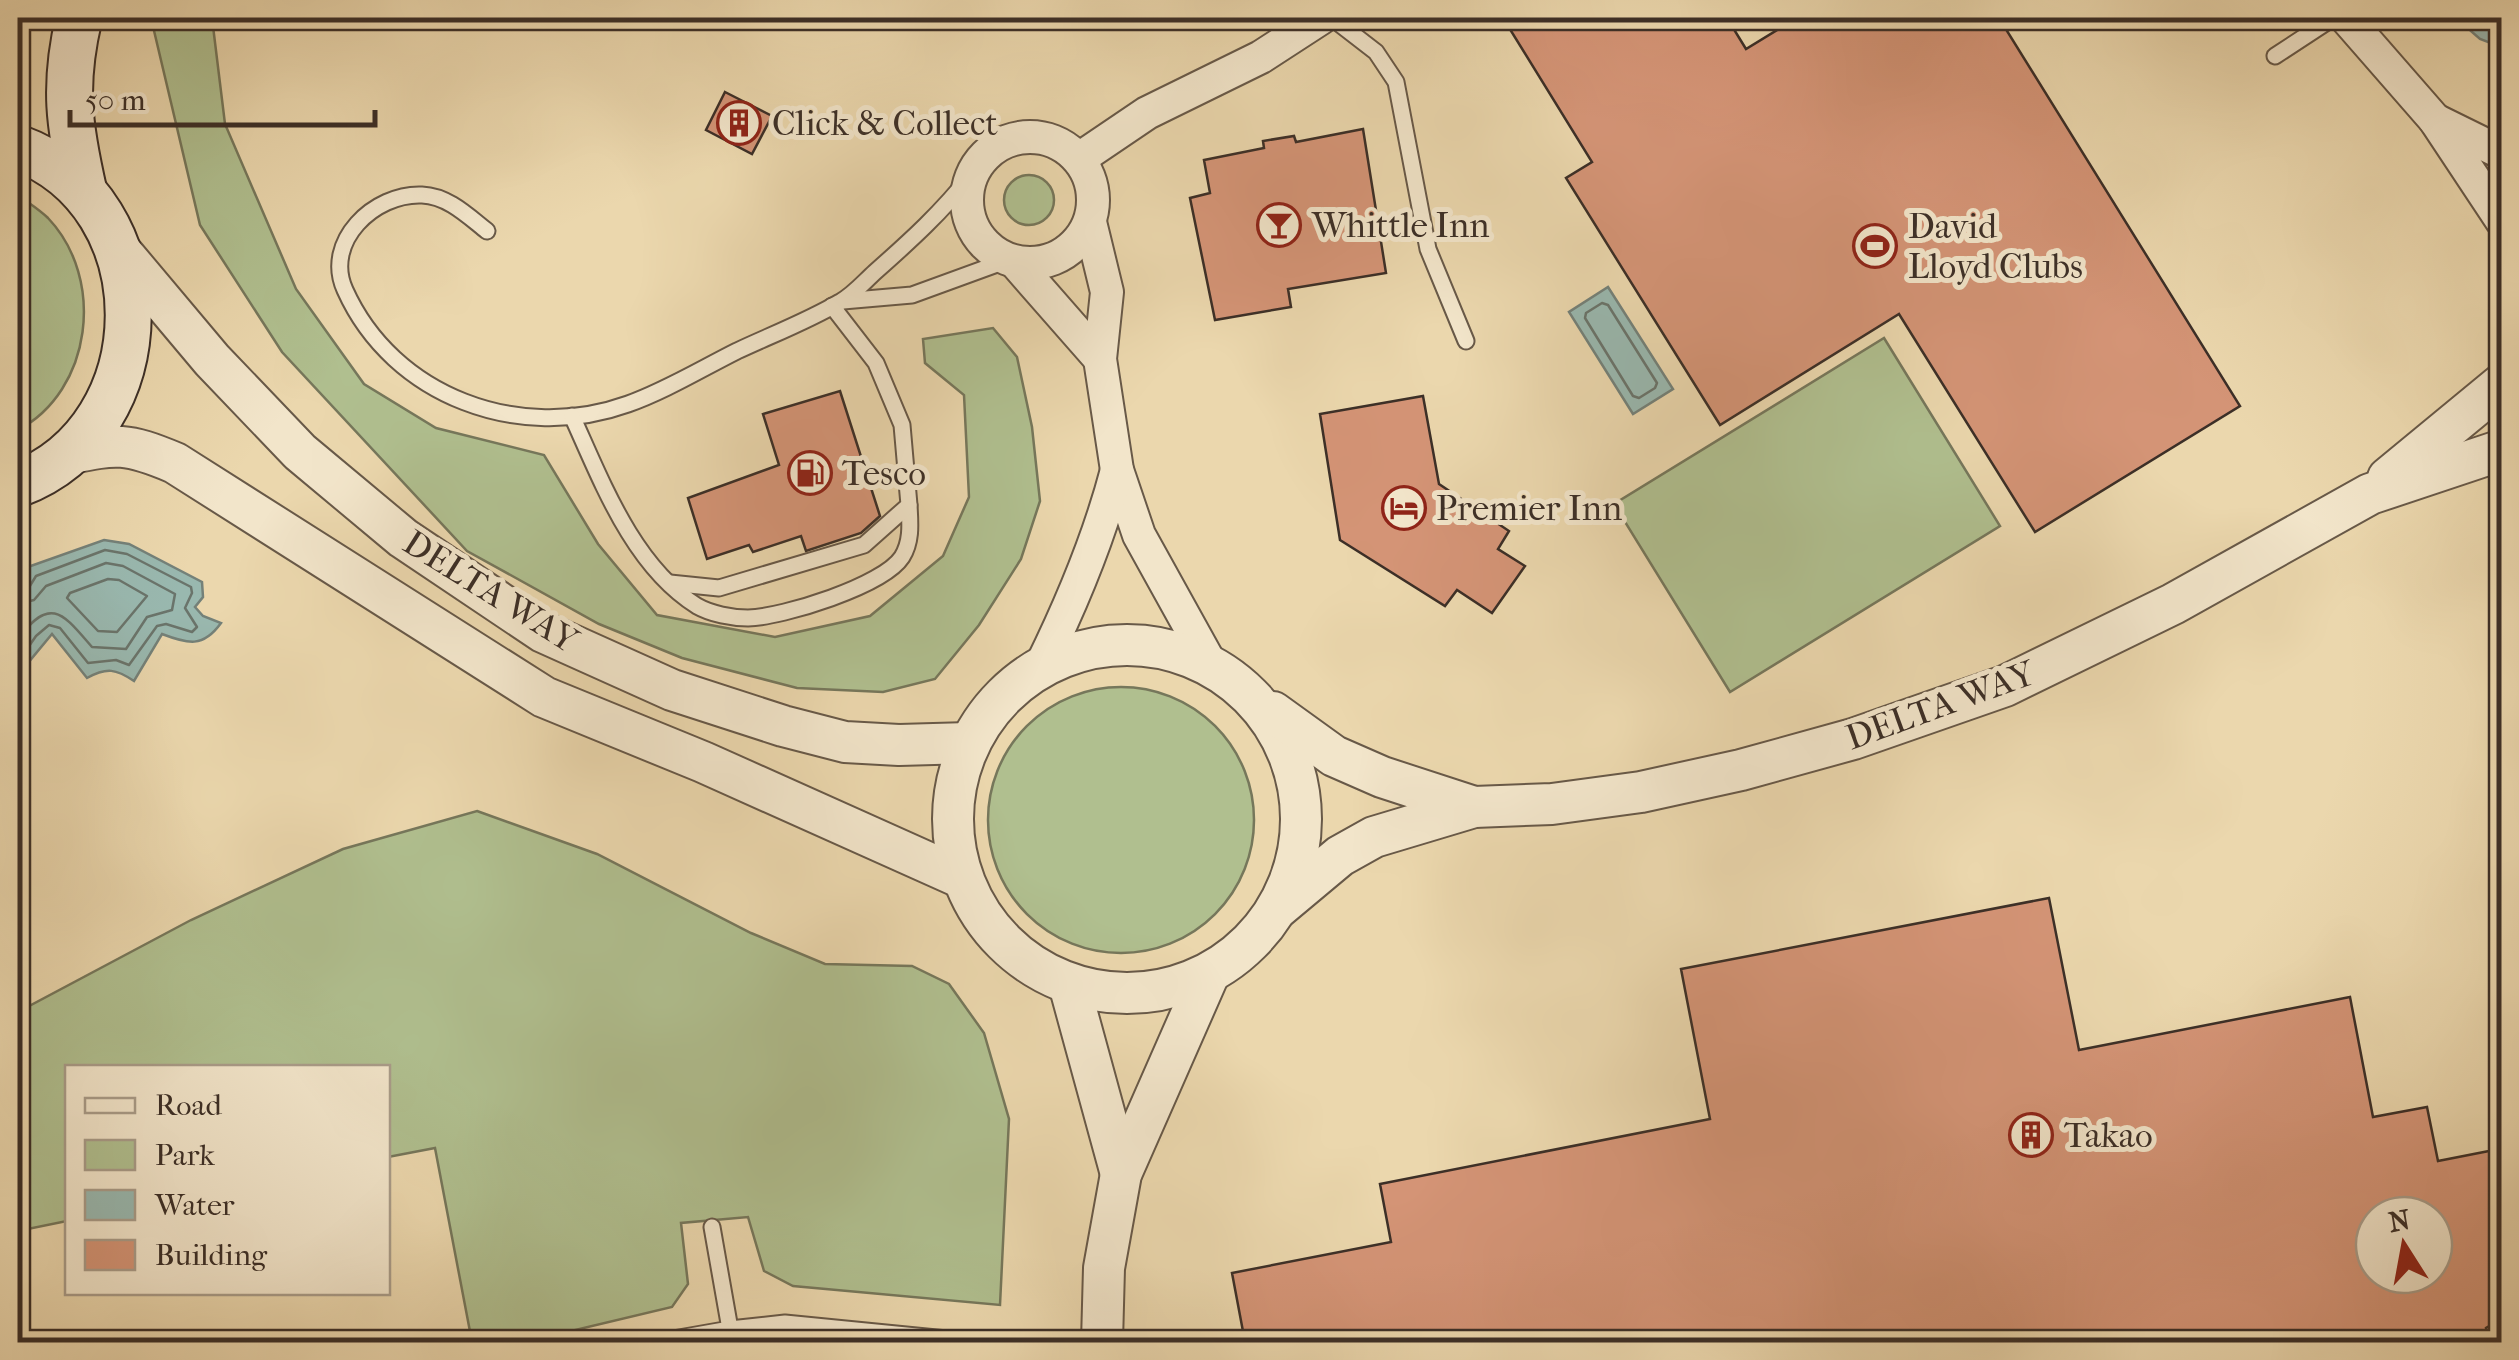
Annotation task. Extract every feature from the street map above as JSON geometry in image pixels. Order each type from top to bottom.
[{"type":"main road","points":[[79,18],[68,83],[69,128],[84,192]]},
{"type":"main road","points":[[18,148],[36,155],[84,192],[103,218],[126,277],[130,326],[120,374],[99,418],[66,454],[18,484]]},
{"type":"street","points":[[1079,160],[1147,113],[1261,57],[1321,18]]},
{"type":"street","points":[[2346,18],[2435,120],[2502,221]]},
{"type":"street","points":[[2435,120],[2502,153]]},
{"type":"street","points":[[1100,359],[1011,261],[993,252],[971,225],[966,209],[971,175],[994,147],[1011,139],[1048,138],[1079,160],[1093,189],[1090,222],[1107,292],[1100,359],[1118,470],[1139,535],[1211,665]]},
{"type":"street","points":[[1011,261],[1051,260],[1068,251],[1090,222]]},
{"type":"street","name":"DELTA WAY","points":[[117,246],[212,360],[300,452],[404,538],[543,632],[672,690],[814,734],[846,742],[882,744],[968,742]]},
{"type":"street","name":"DELTA WAY","points":[[1279,907],[1340,856],[1374,838],[1474,807],[1552,804],[1658,788],[1741,770],[1854,739],[2005,686],[2173,604],[2370,494],[2502,384]]},
{"type":"street","name":"DELTA WAY","points":[[66,454],[116,444],[146,450],[174,463],[544,697],[702,762],[962,878]]},
{"type":"street","name":"DELTA WAY","points":[[2370,494],[2502,450]]},
{"type":"street","points":[[1041,666],[1085,574],[1118,470]]},
{"type":"street","points":[[1096,646],[1156,646],[1211,665],[1257,701],[1287,747],[1302,800],[1299,856],[1279,907],[1248,945],[1208,974],[1164,990],[1116,994],[1069,984],[1023,960],[986,923],[962,878],[952,833],[954,787],[968,742],[999,699],[1041,666],[1096,646]]},
{"type":"street","name":"DELTA WAY","points":[[1257,701],[1334,756],[1474,807]]},
{"type":"street","points":[[1102,1342],[1104,1268],[1121,1174],[1208,974]]},
{"type":"street","points":[[1069,984],[1121,1174]]},
{"type":"lane","points":[[1332,18],[1376,52],[1396,82],[1428,250],[1466,341]]},
{"type":"lane","points":[[2276,56],[2333,18]]},
{"type":"lane","points":[[487,231],[442,199],[422,195],[377,206],[358,222],[342,245],[343,286],[362,320],[389,352],[420,378],[458,401],[533,420],[572,416],[627,404],[837,304],[939,215],[971,175]]},
{"type":"lane","points":[[837,304],[912,296],[1011,261]]},
{"type":"lane","points":[[572,416],[638,546],[666,582],[700,608],[728,617],[751,618],[858,588],[884,575],[902,556],[910,536],[910,504],[902,426],[876,363],[837,304]]},
{"type":"lane","points":[[666,582],[719,588],[864,545],[910,504]]},
{"type":"lane","points":[[2502,906],[2498,985],[2502,1002]]},
{"type":"lane","points":[[712,1226],[730,1328]]},
{"type":"lane","points":[[656,1342],[730,1328],[785,1323],[977,1342]]},
{"type":"green space","points":[[151,18],[212,18],[225,124],[296,289],[364,384],[436,428],[544,455],[598,544],[657,615],[775,637],[870,616],[943,556],[969,497],[964,395],[925,363],[923,339],[993,328],[1017,357],[1032,427],[1040,501],[1021,559],[979,625],[935,679],[883,692],[797,688],[682,658],[599,624],[467,551],[282,352],[200,225]]},
{"type":"green space","points":[[1029,175],[1047,182],[1054,200],[1047,218],[1029,225],[1011,218],[1004,200],[1011,182]]},
{"type":"green space","points":[[18,195],[48,218],[66,243],[78,271],[84,302],[75,362],[62,389],[43,412],[18,430]]},
{"type":"green space","points":[[1884,338],[2000,526],[1730,692],[1614,504]]},
{"type":"green space","points":[[1121,687],[1147,689],[1172,697],[1215,726],[1244,769],[1252,794],[1252,846],[1244,871],[1215,914],[1172,943],[1147,951],[1121,953],[1095,951],[1070,943],[1027,914],[998,871],[990,846],[988,820],[990,794],[998,769],[1027,726],[1070,697],[1095,689]]},
{"type":"green space","points":[[477,811],[597,854],[751,933],[825,964],[912,966],[949,984],[984,1033],[1009,1119],[1000,1305],[793,1286],[764,1271],[748,1217],[681,1223],[688,1284],[672,1307],[525,1342],[472,1342],[435,1148],[390,1157],[390,1065],[65,1065],[65,1221],[18,1231],[18,1012],[191,920],[343,849]]},
{"type":"water","points":[[2456,18],[2501,18],[2501,47],[2480,39]]},
{"type":"water","points":[[1608,287],[1673,389],[1633,414],[1569,312]]},
{"type":"water","points":[[104,540],[129,544],[202,582],[203,597],[195,607],[203,616],[221,623],[208,637],[194,642],[162,634],[134,681],[111,671],[87,678],[52,634],[28,663],[18,691],[18,593],[25,568]]},
{"type":"building","name":"David Lloyd Clubs","points":[[1503,18],[1727,18],[1746,49],[1797,18],[1999,18],[2240,406],[2035,532],[1899,314],[1720,425],[1566,178],[1592,162]]},
{"type":"building","name":"Click & Collect","points":[[725,92],[772,116],[752,154],[706,130]]},
{"type":"building","name":"Whittle Inn","points":[[1363,129],[1386,273],[1288,289],[1291,307],[1215,320],[1190,198],[1210,193],[1204,160],[1264,148],[1263,141],[1294,136],[1296,142]]},
{"type":"building","name":"Tesco","points":[[840,391],[880,516],[861,533],[806,551],[801,536],[753,552],[749,545],[707,559],[688,498],[779,465],[763,414]]},
{"type":"building","name":"Premier Inn","points":[[1423,396],[1439,484],[1509,531],[1498,549],[1525,566],[1492,613],[1457,590],[1445,606],[1340,540],[1320,414]]},
{"type":"building","name":"Takao","points":[[2049,898],[2079,1050],[2350,997],[2373,1117],[2427,1107],[2438,1161],[2489,1151],[2502,1214],[2502,1319],[2486,1328],[2488,1342],[1245,1342],[1232,1273],[1391,1242],[1380,1184],[1710,1119],[1681,969]]},
{"type":"place","name":"Click & Collect","points":[[739,123]]},
{"type":"place","name":"Whittle Inn","points":[[1279,225]]},
{"type":"place","name":"David Lloyd Clubs","points":[[1875,246]]},
{"type":"place","name":"Tesco","points":[[810,473]]},
{"type":"place","name":"Premier Inn","points":[[1404,508]]},
{"type":"place","name":"Takao","points":[[2031,1135]]}]
